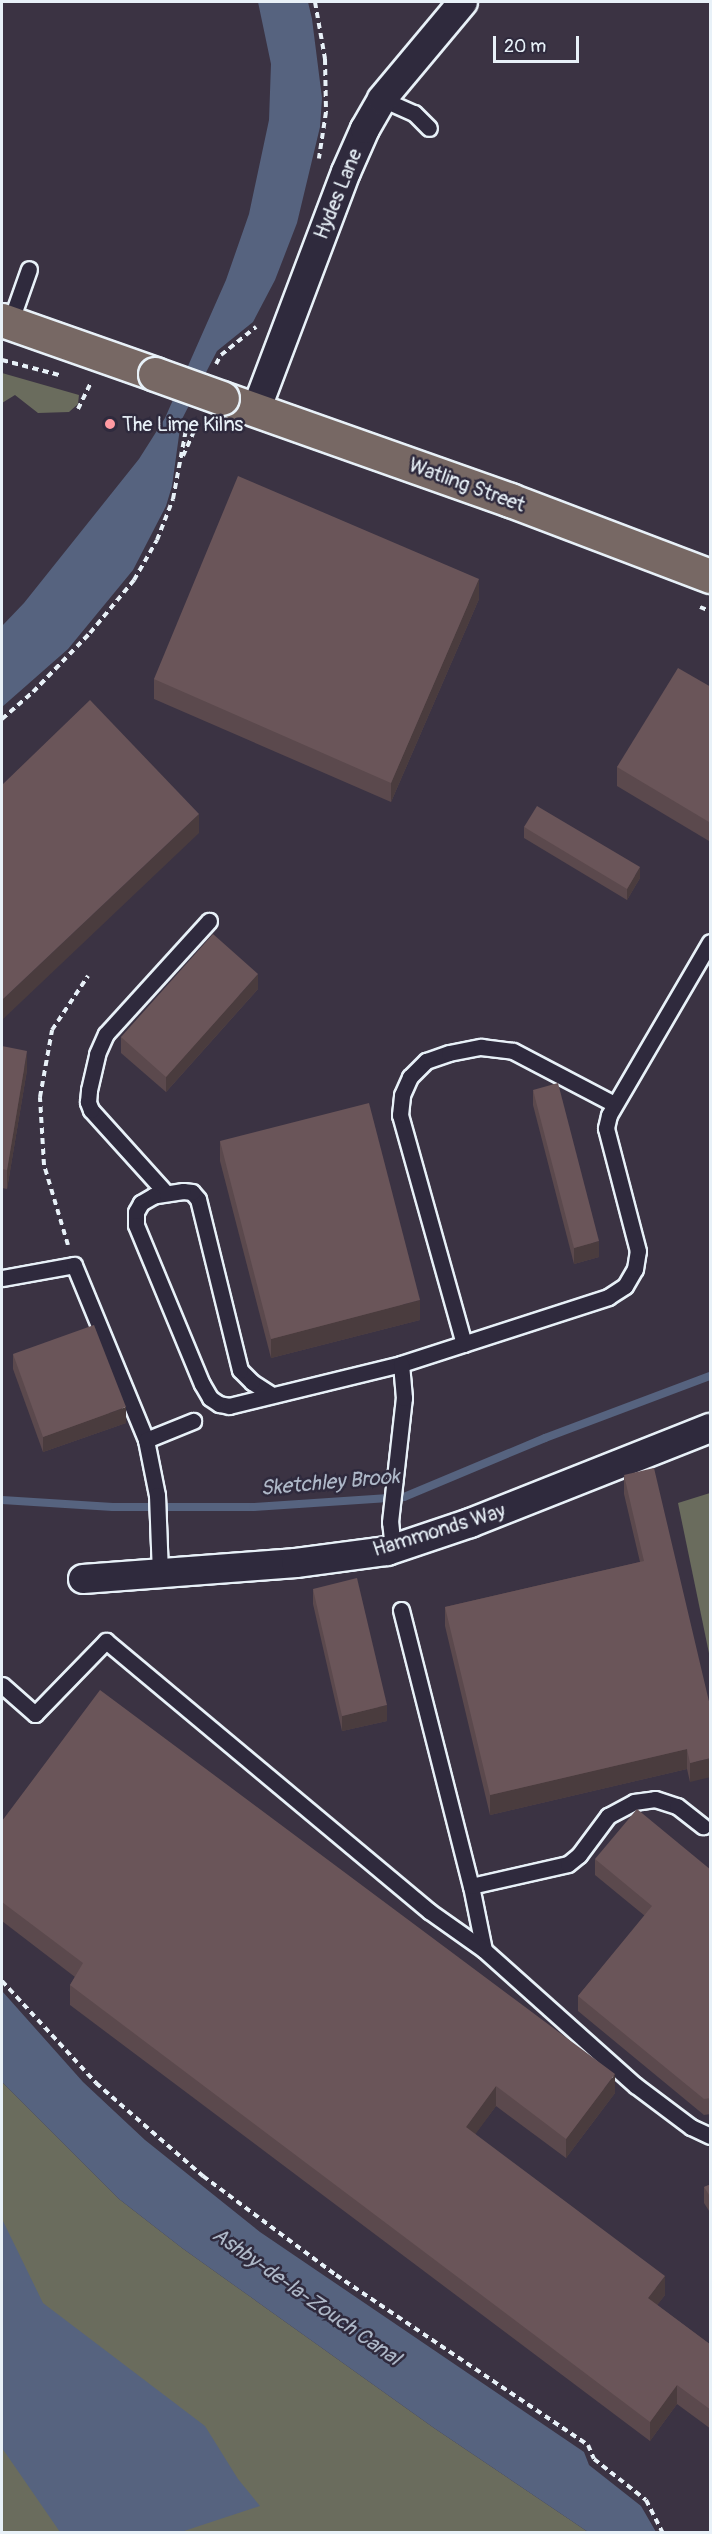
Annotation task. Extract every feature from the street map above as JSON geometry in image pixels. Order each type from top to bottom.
[{"type":"highway","name":"Watling Street","points":[[5,322],[155,374],[217,386],[256,410],[510,500],[711,576]]},
{"type":"street","name":"Hydes Lane","points":[[256,410],[346,172],[382,99],[462,2]]},
{"type":"street","name":"Hammonds Way","points":[[82,1579],[160,1560],[296,1563],[563,1488],[711,1428]]},
{"type":"lane","points":[[382,99],[414,113],[429,128]]},
{"type":"lane","points":[[5,322],[29,268]]},
{"type":"lane","points":[[166,1193],[91,1110],[88,1102],[89,1090],[97,1054],[106,1034],[209,921]]},
{"type":"lane","points":[[272,1395],[252,1382],[240,1370],[198,1199],[192,1192],[166,1193],[141,1203],[136,1212],[136,1225],[202,1384],[210,1398],[219,1404],[229,1406],[401,1364],[608,1297],[625,1286],[635,1269],[638,1251],[606,1128],[614,1104],[711,942]]},
{"type":"lane","points":[[464,1344],[400,1115],[402,1095],[410,1077],[426,1061],[449,1053],[481,1047],[513,1052],[614,1104]]},
{"type":"lane","points":[[2,1278],[74,1265],[146,1440],[157,1495],[160,1560]]},
{"type":"lane","points":[[392,1536],[395,1479],[404,1398],[401,1364]]},
{"type":"lane","points":[[146,1440],[193,1421]]},
{"type":"lane","points":[[401,1610],[471,1886],[484,1950]]},
{"type":"lane","points":[[2,1685],[35,1714],[106,1641],[429,1911],[484,1950],[635,2085],[691,2127],[711,2136]]},
{"type":"lane","points":[[471,1886],[568,1864],[579,1855],[608,1816],[634,1802],[655,1799],[676,1806],[703,1826]]},
{"type":"path","points":[[315,2],[325,59],[326,79],[326,112],[318,163]]},
{"type":"path","points":[[217,386],[221,355],[248,336],[261,321]]},
{"type":"path","points":[[78,409],[90,384]]},
{"type":"path","points":[[183,458],[183,438],[192,411]]},
{"type":"path","points":[[2,718],[33,692],[82,641],[134,580],[161,530],[173,499],[183,458],[195,429]]},
{"type":"path","points":[[74,1265],[44,1165],[40,1097],[52,1030],[88,976]]},
{"type":"path","points":[[2,1981],[96,2083],[203,2176],[326,2268],[588,2445],[594,2459],[646,2500],[663,2532]]},
{"type":"green space","points":[[2,373],[79,395],[78,404],[69,412],[38,413],[15,395],[2,403]]},
{"type":"green space","points":[[710,1493],[710,1658],[678,1503]]},
{"type":"green space","points":[[2,2082],[119,2199],[182,2248],[434,2428],[588,2532],[2,2532]]},
{"type":"water","points":[[258,2],[308,2],[312,19],[322,98],[320,127],[297,223],[275,280],[253,322],[217,351],[181,421],[172,486],[166,506],[133,570],[68,649],[2,707],[2,626],[24,603],[139,459],[165,418],[226,280],[249,214],[269,120],[271,64]]},
{"type":"water","name":"Ashby-de-la-Zouch Canal","points":[[2,1991],[83,2082],[145,2140],[260,2232],[584,2452],[589,2465],[641,2506],[656,2532],[588,2532],[434,2428],[182,2248],[119,2199],[2,2082]]},
{"type":"water","points":[[2,2219],[43,2303],[205,2426],[238,2479],[260,2506],[181,2532],[60,2532],[2,2448]]},
{"type":"building","points":[[238,476],[479,579],[391,783],[154,679]]},
{"type":"building","points":[[678,668],[711,687],[711,820],[709,822],[617,767]]},
{"type":"building","points":[[90,700],[199,814],[2,1000],[2,785]]},
{"type":"building","points":[[537,806],[640,867],[627,889],[524,827]]},
{"type":"building","points":[[213,934],[258,974],[166,1077],[121,1037]]},
{"type":"building","points":[[2,1046],[27,1051],[7,1170],[2,1169]]},
{"type":"building","points":[[558,1083],[599,1241],[574,1248],[533,1090]]},
{"type":"building","points":[[369,1103],[420,1300],[271,1339],[220,1141]]},
{"type":"building","points":[[94,1325],[126,1407],[43,1437],[13,1354]]},
{"type":"building","points":[[654,1468],[711,1710],[711,1758],[690,1763],[687,1749],[490,1795],[445,1607],[644,1561],[624,1475]]},
{"type":"building","points":[[357,1578],[387,1705],[342,1716],[313,1589]]},
{"type":"building","points":[[100,1690],[615,2074],[566,2139],[496,2086],[466,2127],[665,2276],[648,2298],[711,2345],[711,2410],[677,2385],[650,2422],[70,1985],[83,1963],[2,1902],[2,1821]]},
{"type":"building","points":[[637,1809],[711,1870],[711,2098],[704,2099],[578,1996],[652,1906],[595,1859]]},
{"type":"building","points":[[711,2184],[711,2198],[704,2187]]},
{"type":"waterway","name":"Sketchley Brook","points":[[2,1500],[113,1507],[253,1507],[404,1497],[545,1438],[710,1376]]},
{"type":"place","name":"The Lime Kilns","points":[[110,424]]}]
